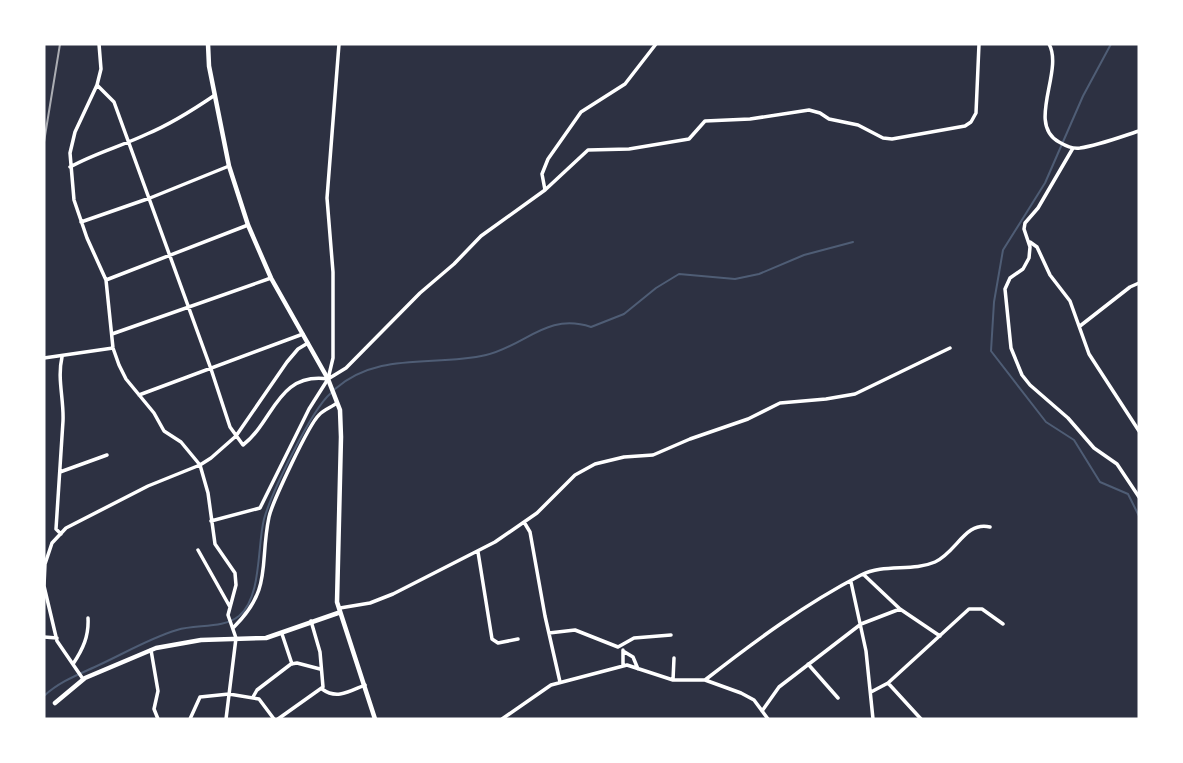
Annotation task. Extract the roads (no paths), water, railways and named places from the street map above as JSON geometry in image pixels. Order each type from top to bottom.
[{"type":"street","points":[[99,44],[101,69],[97,85],[75,132],[70,153],[74,200],[106,280],[113,348],[126,379],[164,431],[181,442],[200,465],[208,493],[215,544],[235,573],[236,584],[228,615],[236,638],[226,719]]},
{"type":"street","points":[[208,44],[209,66],[229,166],[248,225],[271,278],[328,379],[337,403],[341,438],[338,611],[375,719]]},
{"type":"street","points":[[211,521],[260,508],[309,409],[328,379],[333,358],[333,272],[327,198],[339,44]]},
{"type":"street","points":[[545,190],[542,174],[544,167],[581,112],[625,84],[656,44]]},
{"type":"street","points":[[97,85],[114,102],[230,427],[243,445],[279,398],[297,383],[312,377],[328,379],[346,368],[419,293],[454,264],[481,236],[545,190],[588,150],[629,149],[689,139],[701,123],[718,119],[750,119],[809,110],[892,139],[965,126],[976,113],[979,44]]},
{"type":"street","points":[[1049,44],[1054,61],[1045,113],[1049,131],[1055,140],[1073,148],[1081,148],[1139,131]]},
{"type":"street","points":[[70,167],[191,112],[215,95]]},
{"type":"street","points":[[1073,148],[1038,208],[1025,223],[1031,251],[1028,262],[1010,278],[1005,289],[1009,341],[1020,371],[1030,385],[1068,418],[1094,448],[1121,469],[1139,497]]},
{"type":"street","points":[[81,222],[229,166]]},
{"type":"street","points":[[106,280],[248,225]]},
{"type":"street","points":[[1029,242],[1037,247],[1050,275],[1070,301],[1093,361],[1139,431]]},
{"type":"street","points":[[112,334],[271,278]]},
{"type":"street","points":[[1080,326],[1139,283]]},
{"type":"street","points":[[139,395],[303,334]]},
{"type":"street","points":[[82,677],[57,638],[44,586],[45,564],[52,543],[66,528],[148,486],[200,465],[236,436],[287,362],[298,349],[308,343]]},
{"type":"street","points":[[44,358],[113,348]]},
{"type":"street","points":[[55,703],[82,677],[151,650],[185,642],[259,639],[282,634],[338,611],[384,598],[504,536],[544,507],[575,475],[595,464],[624,457],[653,455],[748,419],[780,403],[855,394],[950,348]]},
{"type":"street","points":[[61,534],[57,529],[64,403],[59,373],[62,357]]},
{"type":"street","points":[[234,627],[250,612],[260,590],[269,516],[280,490],[318,415],[337,403]]},
{"type":"street","points":[[60,472],[107,455]]},
{"type":"street","points":[[524,522],[530,532],[560,682]]},
{"type":"street","points":[[705,680],[794,614],[863,574],[934,563],[951,552],[973,527],[990,527]]},
{"type":"street","points":[[198,550],[230,607]]},
{"type":"street","points":[[477,551],[492,639],[498,643],[518,639]]},
{"type":"street","points":[[863,574],[900,609],[940,636]]},
{"type":"street","points":[[851,582],[861,624],[873,719]]},
{"type":"street","points":[[871,692],[888,683],[967,610],[974,607],[982,609],[1003,624]]},
{"type":"street","points":[[762,711],[774,692],[861,624],[900,609]]},
{"type":"street","points":[[73,664],[89,631],[88,618]]},
{"type":"street","points":[[190,719],[200,696],[229,694],[253,697],[263,702],[276,719],[286,717],[322,690],[324,682],[320,668],[320,652],[311,621]]},
{"type":"street","points":[[549,634],[575,631],[590,635],[623,648],[633,657],[638,669]]},
{"type":"street","points":[[282,634],[292,664]]},
{"type":"street","points":[[623,666],[623,648],[634,638],[671,635]]},
{"type":"street","points":[[44,637],[57,638]]},
{"type":"street","points":[[151,650],[158,691],[154,709],[158,719]]},
{"type":"street","points":[[673,680],[674,658]]},
{"type":"street","points":[[253,697],[257,690],[292,664],[320,668]]},
{"type":"street","points":[[807,664],[838,698]]},
{"type":"street","points":[[502,719],[540,690],[560,682],[623,666],[673,680],[705,680],[749,696],[768,719]]},
{"type":"street","points":[[888,683],[921,719]]},
{"type":"street","points":[[322,690],[338,695],[365,685]]},
{"type":"waterway","points":[[1111,44],[1083,96],[1045,183],[1003,250],[994,302],[991,351],[1046,422],[1074,440],[1100,482],[1128,494],[1139,516]]},
{"type":"waterway","points":[[335,389],[370,369],[408,362],[486,355],[549,327],[562,324],[591,327],[624,314],[656,288],[679,274],[735,279],[759,274],[804,255],[853,242]]},
{"type":"waterway","points":[[44,696],[70,678],[157,637],[184,628],[225,623],[239,616],[252,597],[264,519],[275,490],[303,433],[331,393]]},
{"type":"railway","points":[[44,142],[60,44]]}]
